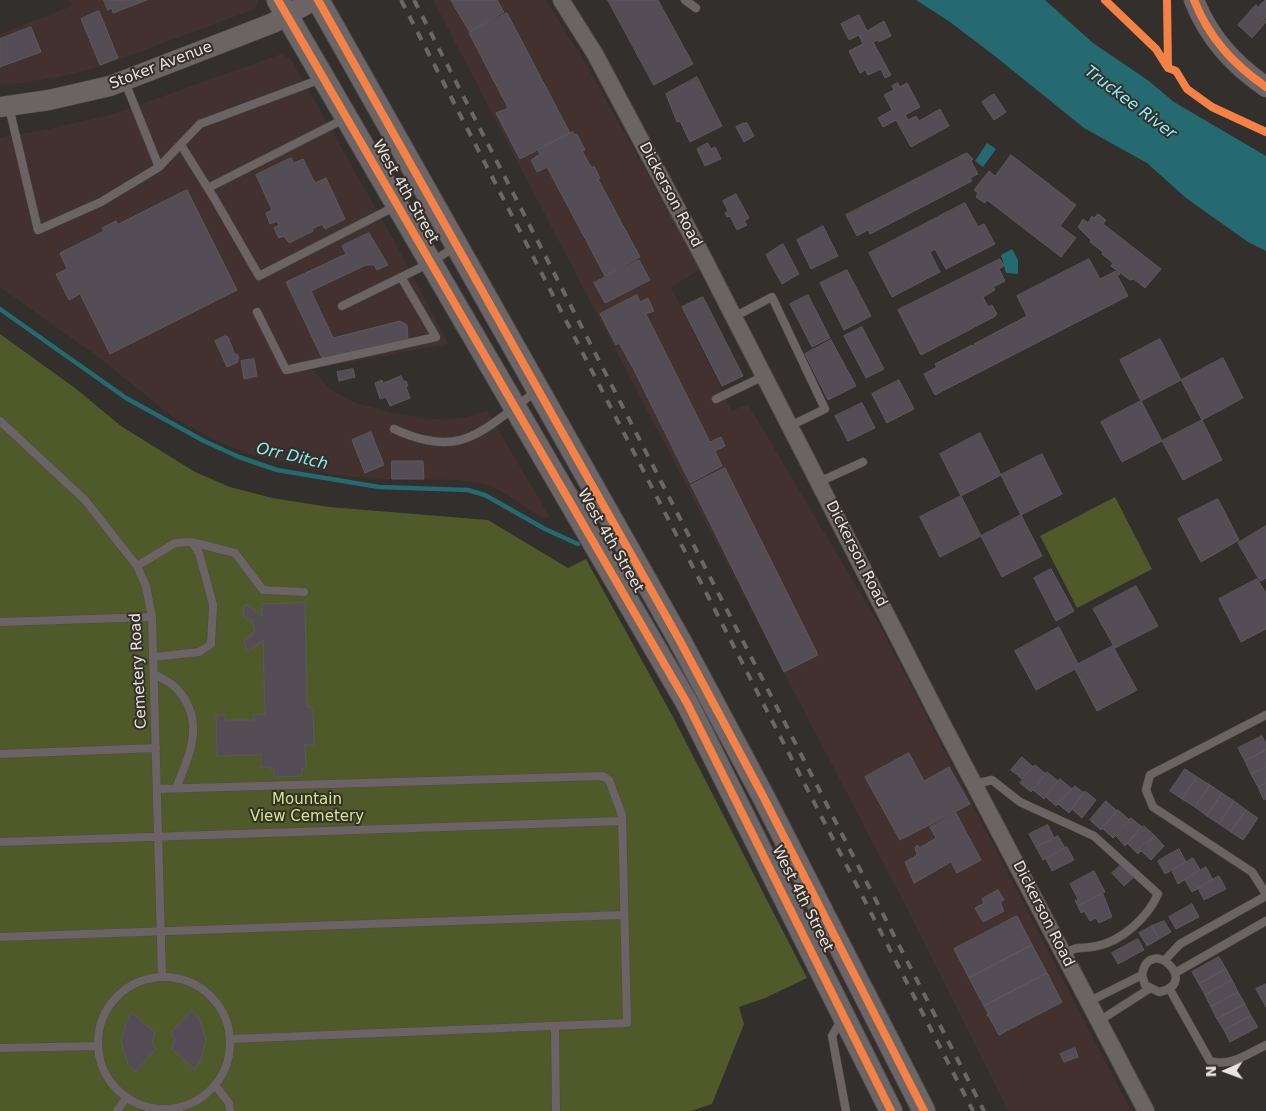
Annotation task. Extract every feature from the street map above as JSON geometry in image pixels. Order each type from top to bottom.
[{"type":"main road","name":"West 4th Street","points":[[318,0],[685,650],[764,798],[924,1111]]},
{"type":"main road","name":"West 4th Street","points":[[282,8],[687,703],[845,1015],[891,1111]]},
{"type":"street","name":"Stoker Avenue","points":[[4,106],[49,100],[124,80],[282,8],[314,0]]},
{"type":"street","name":"Dickerson Road","points":[[561,0],[595,54],[734,317],[1146,1111]]},
{"type":"street","points":[[1194,0],[1211,35],[1226,54],[1244,72],[1266,87]]},
{"type":"lane","points":[[685,0],[696,8]]},
{"type":"lane","points":[[4,106],[38,230],[101,202],[159,167],[200,124],[323,79]]},
{"type":"lane","points":[[124,80],[159,167]]},
{"type":"lane","points":[[208,188],[346,118]]},
{"type":"lane","points":[[181,145],[258,276],[396,206]]},
{"type":"lane","points":[[342,306],[430,263],[457,246]]},
{"type":"lane","points":[[257,312],[286,370],[436,337],[401,277]]},
{"type":"lane","points":[[734,317],[772,297],[825,409],[790,426]]},
{"type":"lane","points":[[716,399],[764,376]]},
{"type":"lane","points":[[394,429],[416,439],[451,443],[464,440],[488,428],[515,406],[539,390]]},
{"type":"lane","name":"Cemetery Road","points":[[0,421],[85,500],[137,566],[146,586],[152,617],[162,977]]},
{"type":"lane","points":[[819,482],[863,462]]},
{"type":"lane","points":[[153,657],[199,652],[210,644],[212,606],[198,553],[192,542]]},
{"type":"lane","points":[[137,566],[175,543],[192,542],[235,553],[263,590],[304,592]]},
{"type":"lane","points":[[0,622],[152,617]]},
{"type":"lane","points":[[154,674],[176,688],[186,703],[194,730],[192,749],[176,788]]},
{"type":"lane","points":[[1165,960],[1180,944],[1266,895],[1252,872],[1153,807],[1146,790],[1150,775],[1266,714]]},
{"type":"lane","points":[[0,754],[156,748]]},
{"type":"lane","points":[[157,789],[602,776],[609,780],[622,821],[627,1023],[230,1039]]},
{"type":"lane","points":[[975,784],[992,780],[1020,802],[1094,836],[1158,894],[1152,906],[1113,941],[1095,947],[1076,946],[1064,954]]},
{"type":"lane","points":[[0,842],[622,821]]},
{"type":"lane","points":[[0,937],[624,915]]},
{"type":"lane","points":[[1142,975],[1149,989],[1159,992],[1169,988],[1175,973],[1266,921]]},
{"type":"lane","points":[[1088,1002],[1142,975],[1150,961],[1165,960],[1170,963],[1175,973]]},
{"type":"lane","points":[[162,977],[190,982],[210,996],[224,1016],[230,1039],[226,1064],[214,1085],[196,1100],[173,1108],[149,1107],[127,1097],[118,1090],[104,1070],[98,1046],[102,1022],[114,1001],[132,985],[143,980],[162,977]]},
{"type":"lane","points":[[1169,988],[1210,1061],[1221,1064],[1232,1062],[1266,1045]]},
{"type":"lane","points":[[1099,1021],[1149,989]]},
{"type":"lane","points":[[845,1015],[832,1036],[846,1111]]},
{"type":"lane","points":[[555,1026],[556,1111]]},
{"type":"lane","points":[[0,1048],[98,1046]]},
{"type":"lane","points":[[214,1085],[229,1103],[230,1111]]},
{"type":"lane","points":[[117,1111],[127,1097]]},
{"type":"path","points":[[1105,0],[1156,49],[1168,68],[1176,71],[1187,89],[1212,107],[1266,132]]},
{"type":"path","points":[[1167,0],[1168,68]]},
{"type":"shaded area","points":[[69,0],[257,0],[258,2],[255,9],[99,67],[55,78],[0,86],[0,34],[72,6]]},
{"type":"shaded area","points":[[433,0],[546,0],[582,57],[701,269],[671,287],[732,411],[748,404],[880,626],[1131,1111],[1008,1111],[902,899]]},
{"type":"shaded area","points":[[281,54],[291,59],[386,226],[449,344],[312,369],[329,388],[353,402],[388,412],[431,419],[462,418],[487,411],[550,517],[545,519],[492,486],[479,483],[458,480],[375,479],[331,474],[249,454],[217,441],[174,418],[102,360],[0,287],[0,137],[44,130],[113,114]]},
{"type":"green space","name":"Mountain View Cemetery","points":[[0,334],[75,388],[121,426],[195,472],[230,487],[272,498],[329,507],[488,520],[568,568],[586,559],[673,717],[807,978],[765,998],[739,1007],[744,1024],[712,1104],[691,1111],[0,1111]]},
{"type":"green space","points":[[1115,497],[1152,569],[1077,608],[1040,536]]},
{"type":"water","name":"Truckee River","points":[[916,0],[1045,0],[1093,43],[1149,81],[1174,102],[1266,156],[1266,251],[1248,242],[1186,198],[1147,163],[1084,128],[996,57],[950,22]]},
{"type":"water","points":[[987,143],[996,149],[983,167],[975,161]]},
{"type":"water","points":[[1012,249],[1018,260],[1018,274],[1006,273],[1001,255]]},
{"type":"building","points":[[104,0],[147,0],[113,13],[112,8],[108,10]]},
{"type":"building","points":[[451,0],[497,0],[504,12],[470,32]]},
{"type":"building","points":[[608,0],[658,0],[693,64],[654,85]]},
{"type":"building","points":[[1266,0],[1266,19],[1258,7]]},
{"type":"building","points":[[1256,5],[1266,22],[1252,38],[1238,25]]},
{"type":"building","points":[[99,11],[118,58],[100,65],[81,19]]},
{"type":"building","points":[[507,13],[570,133],[520,159],[496,113],[508,108],[469,33]]},
{"type":"building","points":[[859,15],[867,31],[884,21],[891,36],[879,42],[878,40],[873,42],[891,75],[885,78],[881,69],[868,75],[865,70],[860,73],[849,51],[863,44],[859,35],[849,40],[841,24]]},
{"type":"building","points":[[31,27],[41,52],[0,67],[0,39]]},
{"type":"building","points":[[697,77],[722,126],[690,142],[680,121],[677,122],[666,94]]},
{"type":"building","points":[[898,83],[900,87],[907,83],[920,107],[905,115],[908,120],[916,116],[919,121],[940,109],[949,126],[911,147],[896,120],[883,127],[878,118],[892,110],[884,95],[894,90],[892,86]]},
{"type":"building","points":[[994,94],[1006,112],[994,120],[982,102]]},
{"type":"building","points":[[747,123],[754,136],[744,142],[736,127]]},
{"type":"building","points":[[573,132],[574,135],[577,134],[585,150],[582,151],[592,168],[594,166],[600,178],[598,179],[640,257],[605,276],[547,167],[537,172],[531,160],[540,154],[538,151]]},
{"type":"building","points":[[708,143],[711,149],[715,147],[721,159],[705,166],[697,149]]},
{"type":"building","points":[[967,153],[973,159],[971,161],[978,174],[970,178],[972,181],[870,234],[868,230],[857,236],[846,215]]},
{"type":"building","points":[[1011,155],[1076,205],[1060,226],[1076,238],[1061,257],[987,200],[985,203],[976,197],[978,193],[974,190],[989,171],[995,176]]},
{"type":"building","points":[[291,158],[294,163],[303,159],[315,183],[326,178],[345,219],[325,229],[322,224],[312,229],[313,231],[289,243],[284,236],[279,238],[274,228],[279,225],[277,221],[270,224],[266,213],[272,210],[256,175]]},
{"type":"building","points":[[187,190],[237,290],[110,354],[80,294],[69,300],[56,274],[67,269],[60,253],[104,231],[102,228],[116,221],[118,224]]},
{"type":"building","points":[[736,194],[749,218],[744,221],[747,225],[737,230],[730,216],[727,217],[725,213],[728,211],[723,201]]},
{"type":"building","points":[[965,203],[978,227],[984,224],[995,244],[946,269],[935,249],[930,252],[940,272],[892,297],[869,253]]},
{"type":"building","points":[[1098,214],[1106,220],[1103,224],[1161,269],[1145,288],[1134,279],[1130,280],[1111,266],[1113,263],[1090,242],[1091,240],[1078,227],[1083,219],[1088,223],[1092,216],[1094,218]]},
{"type":"building","points":[[823,226],[838,256],[811,269],[797,240]]},
{"type":"building","points":[[369,233],[388,265],[377,270],[374,265],[366,265],[311,291],[333,338],[400,321],[407,325],[408,339],[323,360],[286,282],[346,254],[342,246]]},
{"type":"building","points":[[783,244],[799,274],[782,284],[766,255]]},
{"type":"building","points":[[1000,259],[1004,266],[999,269],[1005,281],[993,287],[995,290],[983,297],[988,307],[992,305],[997,314],[921,355],[898,310]]},
{"type":"building","points":[[1089,259],[1100,279],[1116,271],[1120,274],[1117,275],[1128,296],[935,395],[924,374],[937,367],[935,364],[972,345],[975,348],[974,344],[1027,316],[1017,296]]},
{"type":"building","points":[[639,260],[650,280],[605,303],[594,283]]},
{"type":"building","points":[[847,270],[871,316],[844,330],[820,283]]},
{"type":"building","points":[[637,295],[640,302],[648,298],[654,311],[646,314],[710,442],[721,437],[725,446],[715,451],[722,466],[690,483],[633,368],[619,343],[616,345],[600,314]]},
{"type":"building","points":[[808,295],[830,338],[812,347],[790,304]]},
{"type":"building","points":[[703,297],[743,376],[722,386],[682,307]]},
{"type":"building","points":[[862,327],[884,369],[866,378],[844,336]]},
{"type":"building","points":[[225,336],[228,337],[235,355],[237,354],[239,358],[238,362],[227,367],[215,341]]},
{"type":"building","points":[[1160,339],[1181,380],[1141,401],[1120,360]]},
{"type":"building","points":[[831,340],[856,386],[828,400],[805,354]]},
{"type":"building","points":[[1223,358],[1243,398],[1202,420],[1181,380]]},
{"type":"building","points":[[254,359],[257,376],[244,379],[241,361]]},
{"type":"building","points":[[353,369],[355,377],[339,381],[337,372]]},
{"type":"building","points":[[401,376],[404,382],[406,381],[410,398],[390,406],[386,397],[380,399],[375,383],[382,380],[383,383]]},
{"type":"building","points":[[899,380],[914,409],[887,423],[872,394]]},
{"type":"building","points":[[1141,401],[1162,441],[1122,462],[1101,422]]},
{"type":"building","points":[[862,403],[875,428],[848,441],[835,416]]},
{"type":"building","points":[[1202,420],[1222,460],[1183,480],[1162,441]]},
{"type":"building","points":[[371,432],[384,465],[365,473],[352,440]]},
{"type":"building","points":[[980,433],[1001,475],[961,496],[940,454]]},
{"type":"building","points":[[1042,454],[1062,494],[1021,515],[1001,475]]},
{"type":"building","points":[[392,461],[423,461],[424,479],[392,479]]},
{"type":"building","points":[[725,468],[818,655],[784,672],[691,485]]},
{"type":"building","points":[[961,496],[981,536],[940,557],[920,517]]},
{"type":"building","points":[[1218,499],[1239,540],[1201,562],[1178,519]]},
{"type":"building","points":[[1021,515],[1042,556],[1002,577],[981,536]]},
{"type":"building","points":[[1266,526],[1266,578],[1260,581],[1238,543]]},
{"type":"building","points":[[1051,569],[1074,611],[1056,621],[1034,578]]},
{"type":"building","points":[[1257,579],[1266,593],[1266,629],[1241,642],[1219,599]]},
{"type":"building","points":[[1136,586],[1158,626],[1115,648],[1093,609]]},
{"type":"building","points":[[305,603],[307,707],[313,707],[314,745],[305,745],[306,768],[302,769],[302,776],[274,777],[274,769],[259,767],[261,766],[261,755],[217,756],[216,715],[225,715],[225,720],[254,720],[254,714],[265,714],[263,640],[249,651],[246,650],[244,640],[252,636],[255,629],[251,620],[243,616],[244,606],[247,605],[262,616],[262,604]]},
{"type":"building","points":[[1059,627],[1078,664],[1075,669],[1036,690],[1015,651]]},
{"type":"building","points":[[1113,646],[1137,690],[1097,711],[1075,669],[1078,664]]},
{"type":"building","points":[[1262,736],[1266,743],[1266,750],[1245,761],[1238,748]]},
{"type":"building","points":[[1266,750],[1266,767],[1251,774],[1245,761]]},
{"type":"building","points":[[909,753],[924,781],[949,767],[970,804],[900,840],[865,777]]},
{"type":"building","points":[[1022,757],[1033,767],[1022,779],[1011,770]]},
{"type":"building","points":[[1035,765],[1046,774],[1031,792],[1020,783]]},
{"type":"building","points":[[1266,767],[1266,783],[1258,787],[1251,774]]},
{"type":"building","points":[[1185,769],[1197,777],[1182,799],[1170,791]]},
{"type":"building","points":[[1047,772],[1058,781],[1044,799],[1033,790]]},
{"type":"building","points":[[1197,777],[1210,785],[1195,807],[1182,799]]},
{"type":"building","points":[[1060,779],[1072,789],[1056,806],[1046,797]]},
{"type":"building","points":[[1266,783],[1266,799],[1264,800],[1258,787]]},
{"type":"building","points":[[1210,785],[1222,793],[1207,816],[1195,807]]},
{"type":"building","points":[[1075,786],[1084,793],[1069,813],[1058,804]]},
{"type":"building","points":[[1085,791],[1096,800],[1082,818],[1072,809]]},
{"type":"building","points":[[1222,793],[1234,801],[1219,824],[1207,816]]},
{"type":"building","points":[[1106,801],[1117,811],[1101,830],[1090,820]]},
{"type":"building","points":[[1234,801],[1246,810],[1231,832],[1219,824]]},
{"type":"building","points":[[1118,810],[1130,820],[1113,838],[1102,828]]},
{"type":"building","points":[[1246,810],[1258,818],[1243,840],[1231,832]]},
{"type":"building","points":[[956,813],[981,860],[957,873],[951,862],[914,883],[905,862],[917,855],[915,847],[918,845],[919,848],[936,838],[930,827]]},
{"type":"building","points":[[1131,818],[1142,827],[1125,846],[1115,835]]},
{"type":"building","points":[[1048,825],[1054,838],[1036,847],[1029,834]]},
{"type":"building","points":[[1144,826],[1155,836],[1138,854],[1127,843]]},
{"type":"building","points":[[1058,836],[1065,848],[1043,860],[1036,847]]},
{"type":"building","points":[[1155,836],[1164,846],[1151,860],[1140,850]]},
{"type":"building","points":[[1067,847],[1074,860],[1052,871],[1046,859]]},
{"type":"building","points":[[1179,849],[1186,862],[1165,874],[1158,861]]},
{"type":"building","points":[[1193,858],[1200,870],[1178,884],[1172,871]]},
{"type":"building","points":[[1122,864],[1134,877],[1124,886],[1112,873]]},
{"type":"building","points":[[1206,867],[1213,880],[1192,892],[1185,880]]},
{"type":"building","points":[[1094,871],[1105,892],[1078,906],[1075,901],[1078,899],[1070,884]]},
{"type":"building","points":[[1219,876],[1226,889],[1204,900],[1198,888]]},
{"type":"building","points":[[998,890],[1004,900],[1000,902],[1004,911],[983,922],[975,908],[984,903],[982,899]]},
{"type":"building","points":[[1103,894],[1112,917],[1099,923],[1096,918],[1090,921],[1084,911],[1081,913],[1078,906]]},
{"type":"building","points":[[1192,904],[1199,917],[1176,929],[1169,917]]},
{"type":"building","points":[[1017,916],[1032,945],[969,978],[954,949]]},
{"type":"building","points":[[1164,921],[1171,932],[1159,939],[1152,926]]},
{"type":"building","points":[[1152,926],[1159,939],[1147,946],[1139,933]]},
{"type":"building","points":[[1138,939],[1144,950],[1118,964],[1112,953]]},
{"type":"building","points":[[1032,945],[1047,973],[984,1006],[969,978]]},
{"type":"building","points":[[1219,957],[1226,969],[1199,984],[1192,972]]},
{"type":"building","points":[[1226,969],[1232,980],[1205,995],[1199,984]]},
{"type":"building","points":[[1047,973],[1062,1002],[999,1035],[987,1016],[988,1013],[984,1006]]},
{"type":"building","points":[[1232,980],[1238,992],[1211,1007],[1205,995]]},
{"type":"building","points":[[1266,984],[1266,1007],[1256,989]]},
{"type":"building","points":[[1238,992],[1245,1004],[1217,1019],[1211,1007]]},
{"type":"building","points":[[1245,1004],[1251,1016],[1224,1030],[1217,1019]]},
{"type":"building","points":[[192,1010],[199,1018],[206,1040],[201,1060],[195,1070],[172,1049],[175,1039],[171,1033]]},
{"type":"building","points":[[132,1012],[155,1033],[152,1043],[156,1049],[135,1072],[128,1064],[121,1042],[126,1022]]},
{"type":"building","points":[[1251,1016],[1258,1027],[1230,1042],[1224,1030]]},
{"type":"building","points":[[1075,1048],[1078,1057],[1064,1062],[1060,1054]]},
{"type":"waterway","name":"Orr Ditch","points":[[0,309],[126,398],[204,441],[239,457],[277,470],[379,487],[468,490],[485,495],[545,529],[578,544]]},
{"type":"railway","points":[[401,0],[973,1111]]},
{"type":"railway","points":[[414,0],[984,1111]]},
{"type":"cycle path","points":[[278,0],[687,703],[891,1111]]},
{"type":"cycle path","points":[[318,0],[680,641],[764,798],[924,1111]]},
{"type":"cycle path","points":[[1105,0],[1156,49],[1168,68],[1176,71],[1187,89],[1212,107],[1266,132]]},
{"type":"cycle path","points":[[1167,0],[1168,67]]},
{"type":"cycle path","points":[[1194,0],[1207,26],[1223,49],[1243,69],[1266,87]]}]
